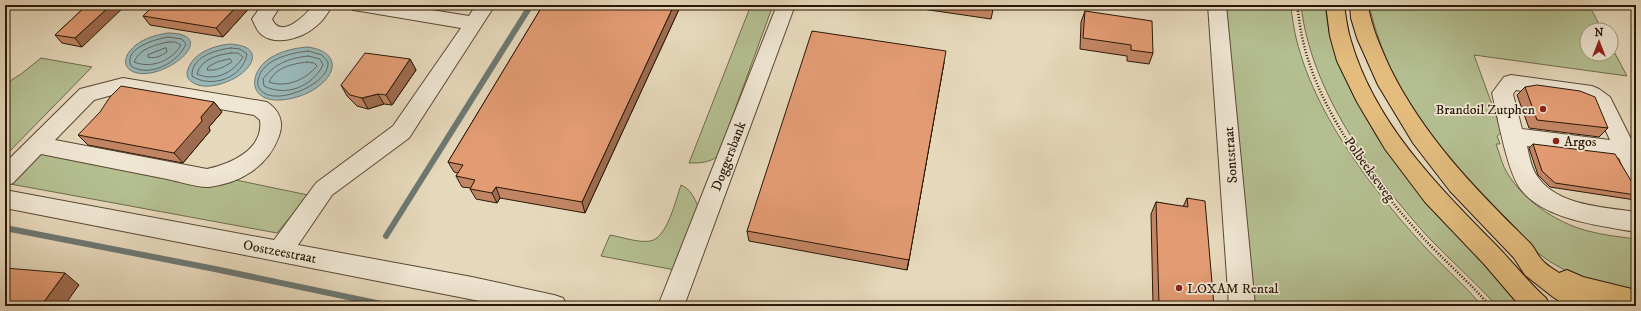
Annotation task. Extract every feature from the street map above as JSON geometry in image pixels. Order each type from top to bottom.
[{"type":"main road","points":[[1334,5],[1341,41],[1352,70],[1368,103],[1406,163],[1432,195],[1472,238],[1501,266],[1524,294],[1538,306]]},
{"type":"main road","points":[[1359,5],[1369,41],[1384,78],[1396,101],[1417,133],[1438,162],[1461,189],[1524,253],[1532,266],[1563,291],[1577,300],[1594,299],[1616,294],[1636,301]]},
{"type":"main road","points":[[1501,266],[1533,288],[1554,306]]},
{"type":"street","points":[[272,5],[262,19],[266,29],[271,32],[278,33],[287,33],[304,26],[316,16],[323,5]]},
{"type":"street","points":[[280,251],[324,189],[401,132],[480,14],[360,5]]},
{"type":"street","name":"Doggersbank","points":[[671,306],[786,5]]},
{"type":"street","name":"Sontstraat","points":[[1217,5],[1242,306]]},
{"type":"street","points":[[1636,172],[1603,102],[1592,94],[1511,82],[1502,93],[1512,136],[1528,180],[1538,192],[1571,209],[1636,222]]},
{"type":"street","points":[[5,177],[87,94],[123,85],[260,108],[269,115],[271,124],[264,147],[258,156],[232,172],[207,178],[37,145]]},
{"type":"street","points":[[1512,136],[1626,151]]},
{"type":"street","name":"Oostzeestraat","points":[[5,199],[472,288],[543,305]]},
{"type":"path","name":"Polbeekseweg","points":[[1297,5],[1300,32],[1311,68],[1328,106],[1353,148],[1401,212],[1490,306]]},
{"type":"green space","points":[[751,5],[773,5],[718,156],[701,163],[689,163]]},
{"type":"green space","points":[[1224,5],[1291,5],[1296,38],[1306,71],[1321,104],[1339,136],[1359,166],[1403,222],[1432,255],[1469,291],[1482,306],[1255,306]]},
{"type":"green space","points":[[1301,5],[1325,5],[1329,32],[1343,73],[1377,137],[1394,161],[1529,306],[1497,306],[1428,237],[1386,187],[1347,130],[1330,99],[1317,68],[1307,37]]},
{"type":"green space","points":[[1369,5],[1589,5],[1598,22],[1579,22],[1579,62],[1619,61],[1627,76],[1474,55],[1502,132],[1497,136],[1500,144],[1496,144],[1504,167],[1511,178],[1529,199],[1540,208],[1563,222],[1594,232],[1636,239],[1636,291],[1578,276],[1550,262],[1529,246],[1511,228],[1444,154],[1420,123],[1393,74],[1379,40]]},
{"type":"green space","points":[[41,58],[92,67],[5,156],[5,84],[21,74]]},
{"type":"green space","points":[[43,140],[308,195],[277,233],[5,183],[5,180]]},
{"type":"green space","points":[[681,185],[690,192],[699,209],[675,270],[601,256],[610,235],[640,241],[650,241],[656,239],[670,218]]},
{"type":"water","points":[[168,33],[182,35],[189,39],[190,45],[187,52],[180,59],[161,70],[150,73],[135,73],[130,70],[126,62],[127,57],[136,45],[151,37]]},
{"type":"water","points":[[231,44],[249,49],[251,52],[252,60],[249,67],[243,73],[226,82],[207,86],[199,85],[189,79],[187,76],[187,71],[195,58],[206,50]]},
{"type":"water","points":[[308,47],[319,50],[331,59],[331,71],[321,84],[305,94],[285,100],[263,97],[257,92],[255,79],[263,64],[270,58],[284,52]]},
{"type":"building","points":[[87,5],[111,5],[75,38],[55,35]]},
{"type":"building","points":[[154,5],[238,5],[216,28],[143,16]]},
{"type":"building","points":[[543,5],[674,5],[582,202],[496,187],[492,193],[470,189],[475,180],[456,176],[463,165],[448,162]]},
{"type":"building","points":[[974,5],[994,5],[993,8]]},
{"type":"building","points":[[1085,11],[1152,21],[1153,53],[1131,50],[1131,45],[1083,38]]},
{"type":"building","points":[[812,31],[946,51],[909,260],[747,231]]},
{"type":"building","points":[[365,53],[410,59],[386,95],[378,94],[362,98],[350,95],[341,85]]},
{"type":"building","points":[[1537,85],[1580,91],[1595,97],[1608,128],[1537,120],[1525,87]]},
{"type":"building","points":[[121,86],[214,102],[201,117],[202,121],[174,153],[78,135],[100,112],[110,97]]},
{"type":"building","points":[[1533,144],[1615,154],[1636,189],[1636,195],[1555,183],[1542,171]]},
{"type":"building","points":[[1187,198],[1205,201],[1214,306],[1172,306],[1159,304],[1156,202],[1188,207]]},
{"type":"building","points":[[5,268],[65,273],[41,306],[5,306]]},
{"type":"waterway","points":[[386,236],[531,5]]},
{"type":"waterway","points":[[5,228],[215,269],[386,305]]},
{"type":"place","name":"Brandoil Zutphen","points":[[1543,109]]},
{"type":"place","name":"Argos","points":[[1556,141]]},
{"type":"place","name":"LOXAM Rental","points":[[1179,288]]}]
